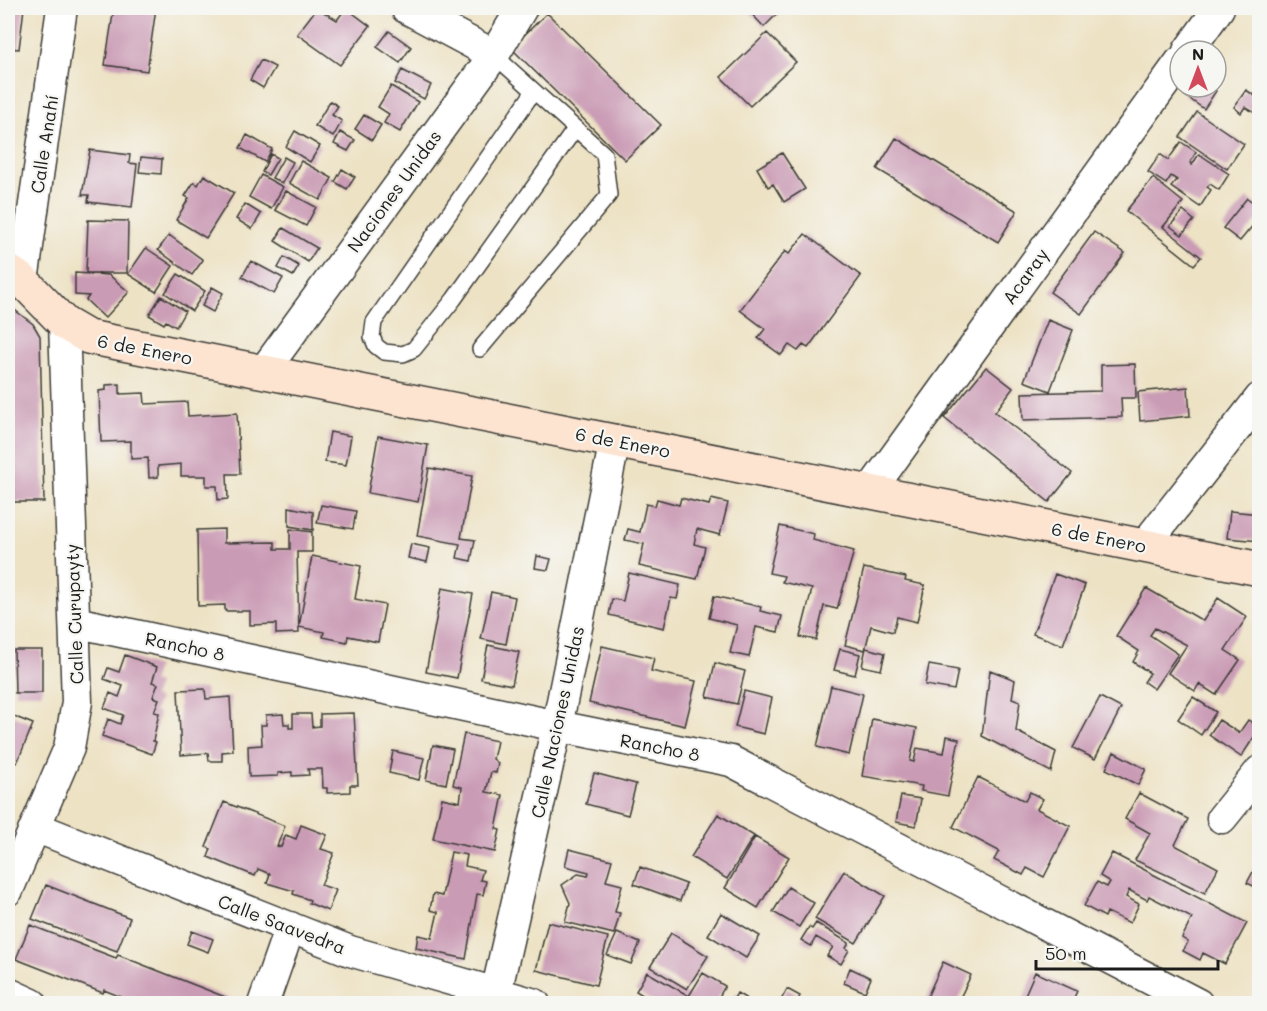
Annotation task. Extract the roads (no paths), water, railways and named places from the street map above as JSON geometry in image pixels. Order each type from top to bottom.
[{"type":"main road","name":"6 de Enero","points":[[15,276],[64,323],[88,337],[1260,569]]},
{"type":"street","name":"Calle Anahí","points":[[15,276],[62,8]]},
{"type":"street","points":[[406,8],[494,55]]},
{"type":"street","name":"Naciones Unidas","points":[[263,372],[494,55],[522,8]]},
{"type":"street","points":[[1197,39],[1220,8]]},
{"type":"street","name":"Acaray","points":[[870,491],[1168,79]]},
{"type":"street","name":"Calle Curupayty","points":[[8,890],[69,748],[77,702],[64,323]]},
{"type":"street","points":[[1144,546],[1260,399]]},
{"type":"street","name":"Calle Naciones Unidas","points":[[496,998],[557,726],[615,440]]},
{"type":"street","name":"Rancho 8","points":[[75,622],[557,726],[731,761],[1198,1004]]},
{"type":"street","points":[[1222,818],[1260,771]]},
{"type":"street","name":"Calle Saavedra","points":[[35,826],[350,951],[496,998],[535,1004]]},
{"type":"street","points":[[263,1004],[290,927]]},
{"type":"street","points":[[8,993],[32,1004]]},
{"type":"lane","points":[[480,349],[609,195],[604,154],[494,55]]},
{"type":"lane","points":[[534,91],[374,322],[372,336],[376,346],[384,352],[402,354],[414,349],[454,299],[575,129]]}]
